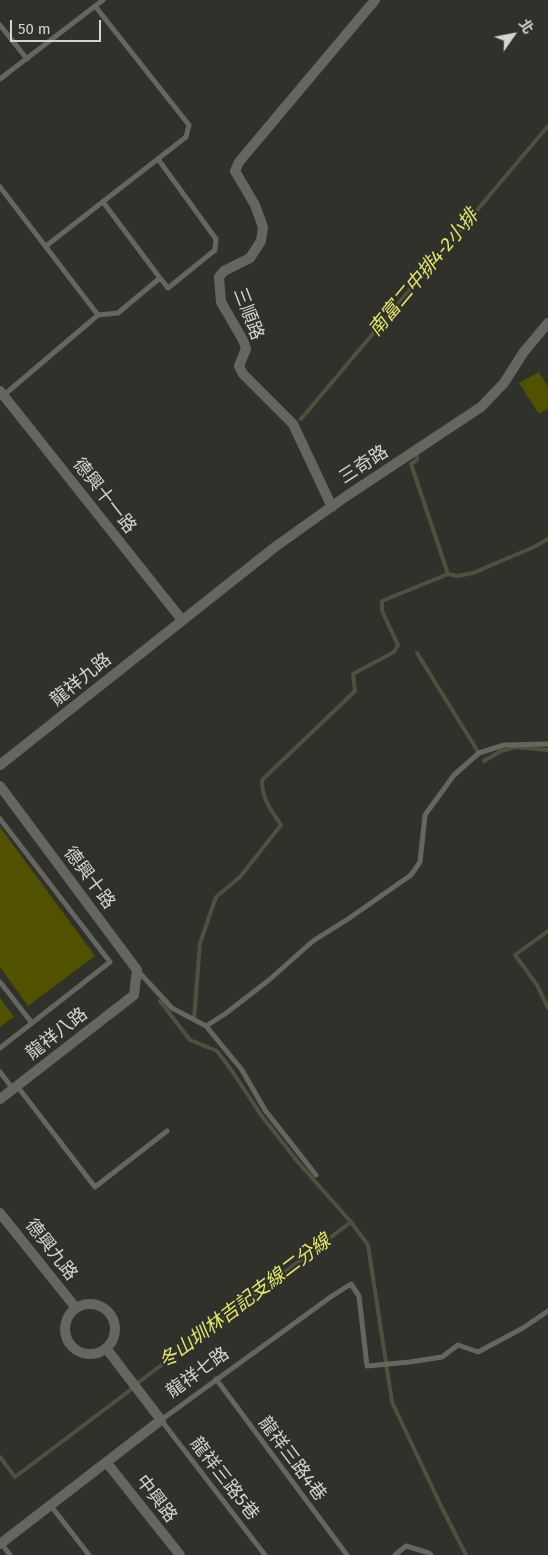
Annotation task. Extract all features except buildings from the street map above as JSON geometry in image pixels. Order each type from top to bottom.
[{"type":"street","name":"三順路","points":[[332,507],[293,424],[243,374],[239,366],[246,349],[243,340],[221,302],[219,277],[224,271],[250,258],[261,241],[263,227],[255,205],[235,171],[239,162],[375,0]]},
{"type":"street","name":"三奇路","points":[[182,620],[275,547],[481,407],[504,383],[523,353],[548,323]]},
{"type":"street","name":"德興十一路","points":[[2,393],[182,620]]},
{"type":"street","name":"龍祥九路","points":[[0,765],[182,620]]},
{"type":"street","name":"德興十路","points":[[0,786],[137,970]]},
{"type":"street","name":"龍祥八路","points":[[0,1099],[134,994],[137,970]]},
{"type":"street","name":"德興九路","points":[[0,1213],[76,1308]]},
{"type":"street","name":"德興九路","points":[[92,1304],[100,1306],[112,1317],[114,1334],[112,1342],[106,1348],[91,1354],[76,1350],[70,1344],[66,1337],[66,1321],[76,1308],[92,1304]]},
{"type":"street","points":[[106,1348],[161,1420]]},
{"type":"street","name":"龍祥七路","points":[[1,1544],[161,1420]]},
{"type":"street","name":"中興路","points":[[107,1463],[180,1555]]},
{"type":"lane","points":[[0,79],[103,0]]},
{"type":"lane","points":[[46,246],[186,137],[189,125],[96,6]]},
{"type":"lane","points":[[0,25],[27,59]]},
{"type":"lane","points":[[103,202],[168,288],[215,250],[216,239],[158,159]]},
{"type":"lane","points":[[0,187],[98,315]]},
{"type":"lane","points":[[2,393],[98,315],[118,313],[160,278]]},
{"type":"lane","points":[[206,1026],[225,1014],[269,980],[314,941],[348,920],[411,875],[420,862],[426,815],[454,775],[480,752],[504,745],[548,744]]},
{"type":"lane","points":[[0,819],[110,962],[0,1048]]},
{"type":"lane","points":[[137,970],[172,1008],[206,1026],[242,1070],[264,1110],[316,1175]]},
{"type":"lane","points":[[0,982],[32,1023]]},
{"type":"lane","points":[[0,1072],[94,1187],[167,1131]]},
{"type":"lane","name":"龍祥七路","points":[[161,1420],[351,1284],[359,1296],[367,1366],[442,1357],[458,1345],[478,1352],[523,1328],[548,1311]]},
{"type":"lane","name":"龍祥三路4巷","points":[[216,1379],[347,1555]]},
{"type":"lane","name":"龍祥三路5巷","points":[[161,1420],[265,1555]]},
{"type":"lane","points":[[51,1506],[89,1555]]},
{"type":"lane","points":[[1,1544],[10,1555]]},
{"type":"lane","points":[[395,1555],[406,1546],[431,1555]]},
{"type":"waterway","name":"南富二中排4-2小排","points":[[301,419],[548,126]]},
{"type":"waterway","points":[[417,452],[417,460],[411,464],[448,574]]},
{"type":"waterway","points":[[194,1019],[200,943],[216,897],[240,877],[281,825],[265,799],[262,780],[355,691],[353,674],[394,652],[398,645],[382,611],[382,601],[448,574],[457,576],[473,573],[534,547],[548,539]]},
{"type":"waterway","points":[[417,653],[477,750]]},
{"type":"waterway","points":[[484,761],[501,751],[516,747],[548,750]]},
{"type":"waterway","points":[[548,931],[515,955],[537,985],[548,1008]]},
{"type":"waterway","points":[[160,1001],[190,1040],[217,1051],[261,1115],[368,1245],[392,1402],[466,1555]]},
{"type":"waterway","name":"冬山圳林吉記支線二分線","points":[[139,1382],[351,1222]]},
{"type":"waterway","name":"冬山圳林吉記支線二分線","points":[[0,1457],[15,1477],[133,1388]]}]
